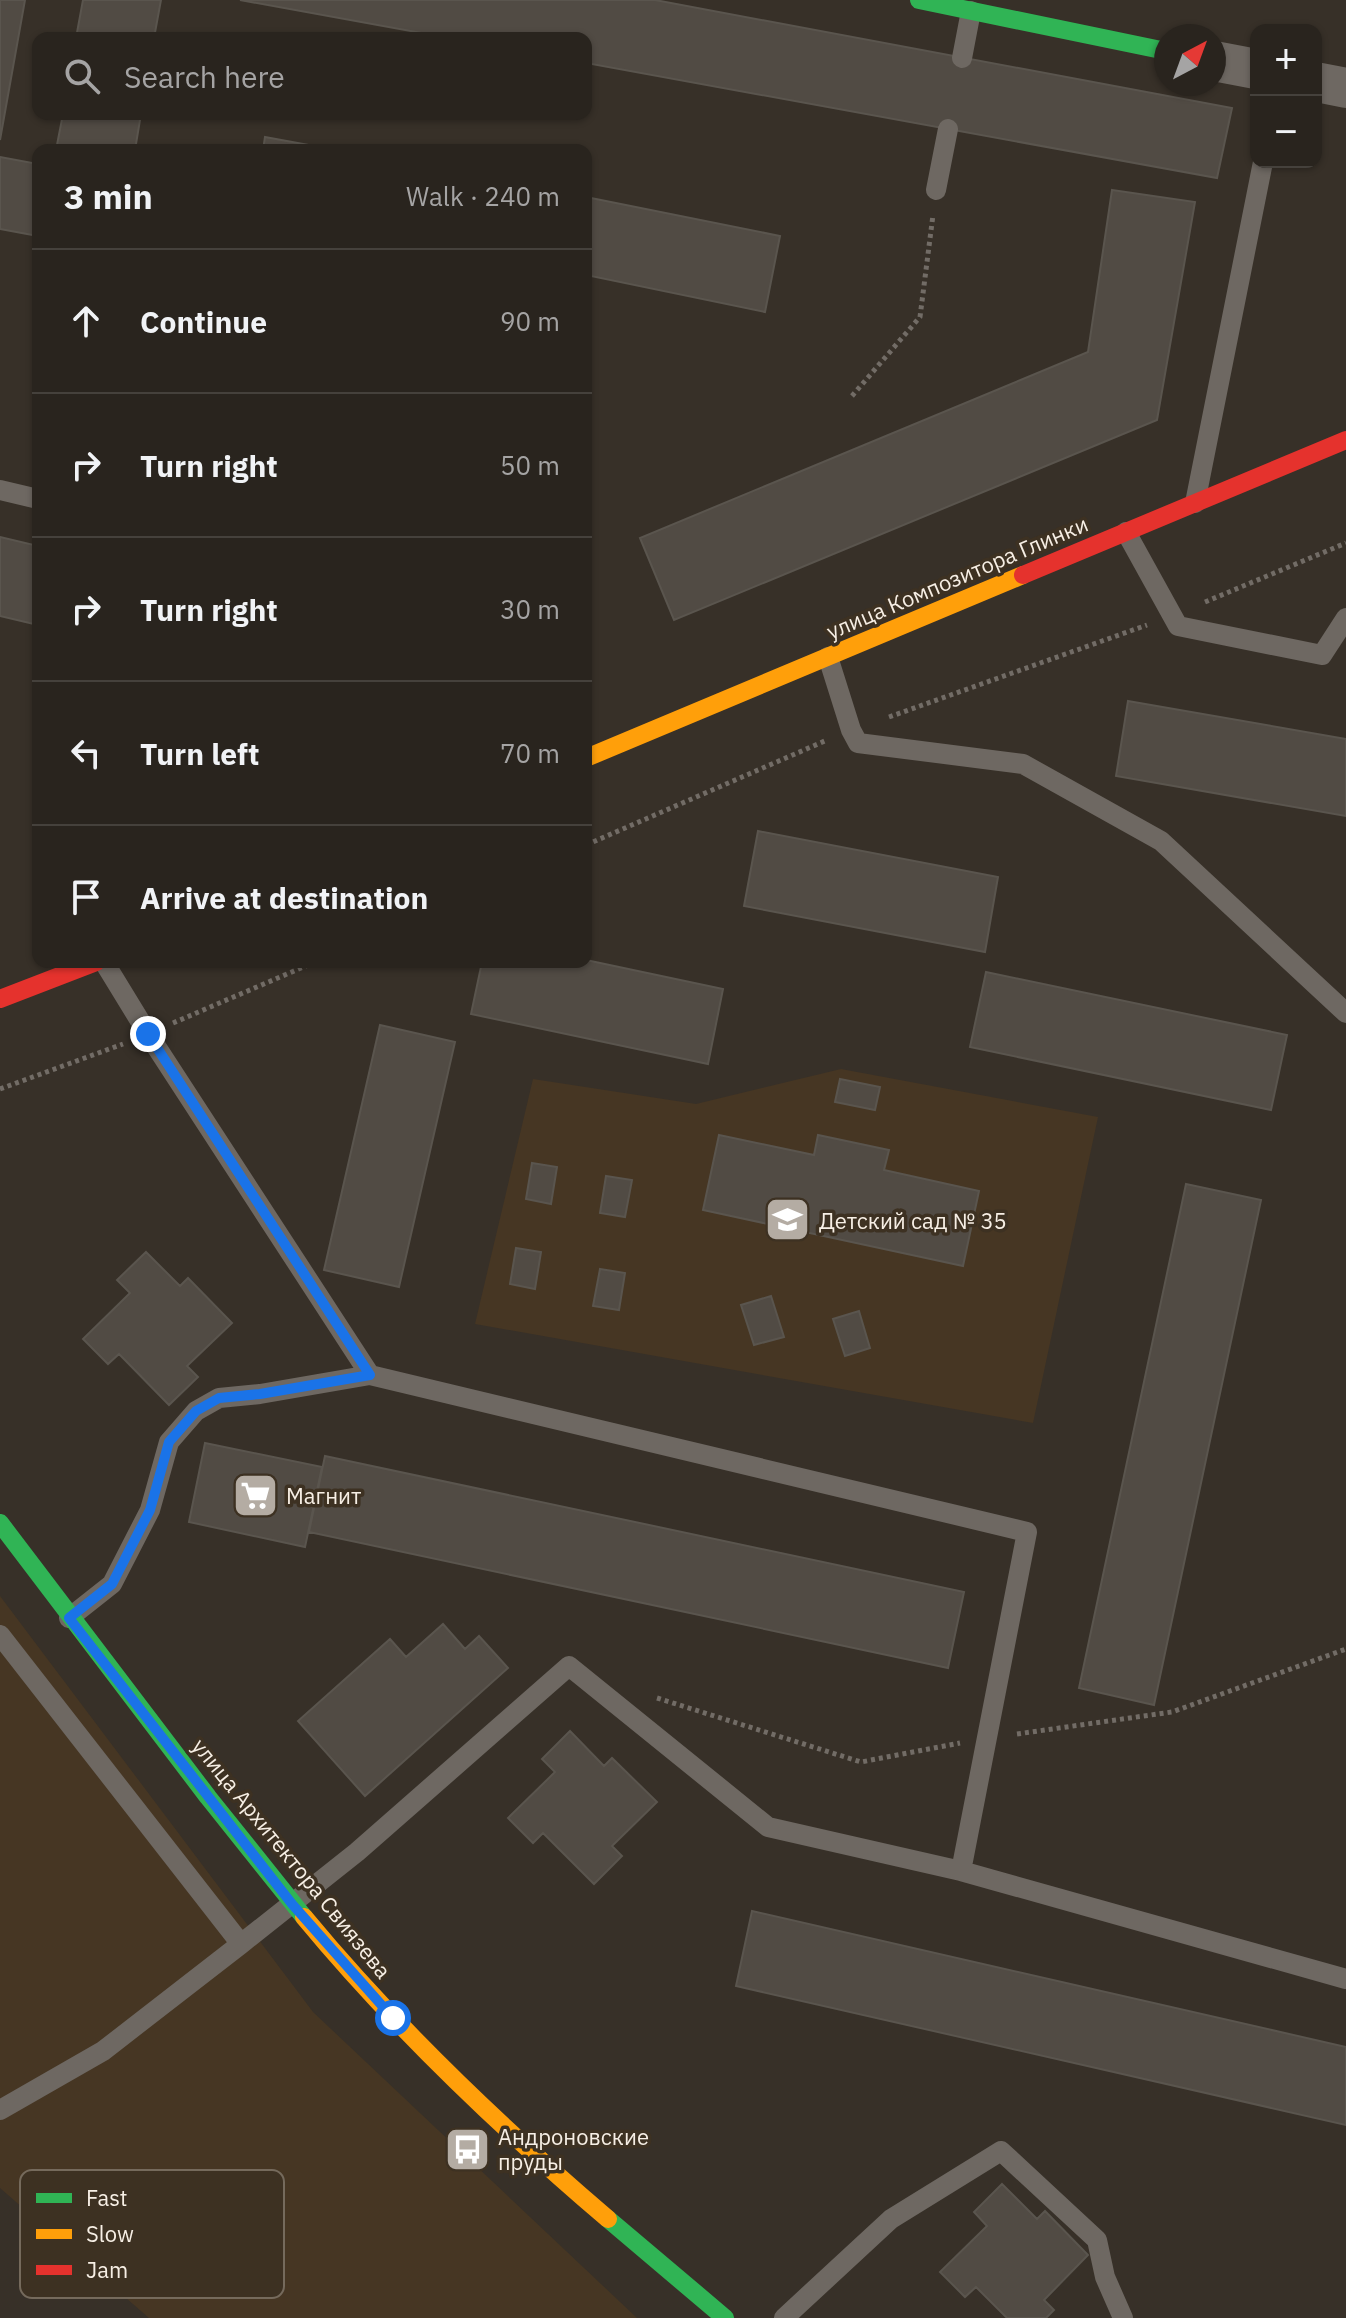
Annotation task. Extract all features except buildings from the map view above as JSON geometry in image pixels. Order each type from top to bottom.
[{"type":"street","points":[[919,0],[1154,49]]},
{"type":"street","points":[[1226,63],[1250,68]]},
{"type":"street","points":[[1322,83],[1346,88]]},
{"type":"street","name":"улица Композитора Глинки","points":[[592,755],[1346,440]]},
{"type":"street","points":[[0,999],[80,968]]},
{"type":"street","name":"улица Архитектора Свиязева","points":[[0,1523],[69,1618],[292,1904],[393,2018],[505,2126],[631,2240],[725,2318]]},
{"type":"lane","points":[[962,58],[971,11]]},
{"type":"lane","points":[[936,190],[948,129]]},
{"type":"lane","points":[[1195,503],[1262,168]]},
{"type":"lane","points":[[0,490],[32,498]]},
{"type":"lane","points":[[1126,532],[1178,626],[1322,655],[1346,618]]},
{"type":"lane","points":[[828,657],[858,743],[1023,764],[1161,841],[1346,1013]]},
{"type":"lane","points":[[108,968],[370,1375]]},
{"type":"lane","points":[[69,1618],[112,1584],[150,1510],[169,1442],[196,1411],[219,1398],[370,1375],[1027,1532],[961,1871]]},
{"type":"lane","points":[[0,1635],[241,1944]]},
{"type":"lane","points":[[0,2110],[103,2051],[241,1944],[357,1852],[569,1666],[768,1827],[961,1871],[1346,1979]]},
{"type":"lane","points":[[784,2318],[891,2219],[1001,2151],[1097,2240],[1105,2277],[1123,2318]]},
{"type":"path","points":[[852,396],[920,317],[936,190]]},
{"type":"path","points":[[592,842],[851,730],[1172,616],[1346,543]]},
{"type":"shaded area","name":"Детский сад № 35","points":[[841,1069],[1098,1117],[1033,1423],[475,1324],[533,1079],[696,1104]]},
{"type":"shaded area","points":[[0,1596],[313,2012],[637,2318],[149,2318],[126,2298],[284,2298],[284,2170],[20,2170],[20,2205],[0,2188]]},
{"type":"traffic: fast","points":[[919,0],[1154,49]]},
{"type":"traffic: fast","points":[[0,1523],[208,1797],[304,1917]]},
{"type":"traffic: fast","points":[[608,2219],[725,2318]]},
{"type":"traffic: slow","points":[[592,755],[1023,575]]},
{"type":"traffic: slow","points":[[304,1917],[375,1998],[449,2074],[608,2219]]},
{"type":"traffic: jam","points":[[1023,575],[1346,440]]},
{"type":"traffic: jam","points":[[0,999],[80,968]]},
{"type":"place","name":"Детский сад № 35","points":[[788,1220]]},
{"type":"place","name":"Магнит","points":[[255,1495]]},
{"type":"place","name":"Андроновские пруды","points":[[467,2149]]},
{"type":"route","points":[[148,1034],[370,1375],[219,1398],[196,1411],[169,1442],[150,1510],[112,1584],[69,1618],[292,1904],[393,2018]]}]
